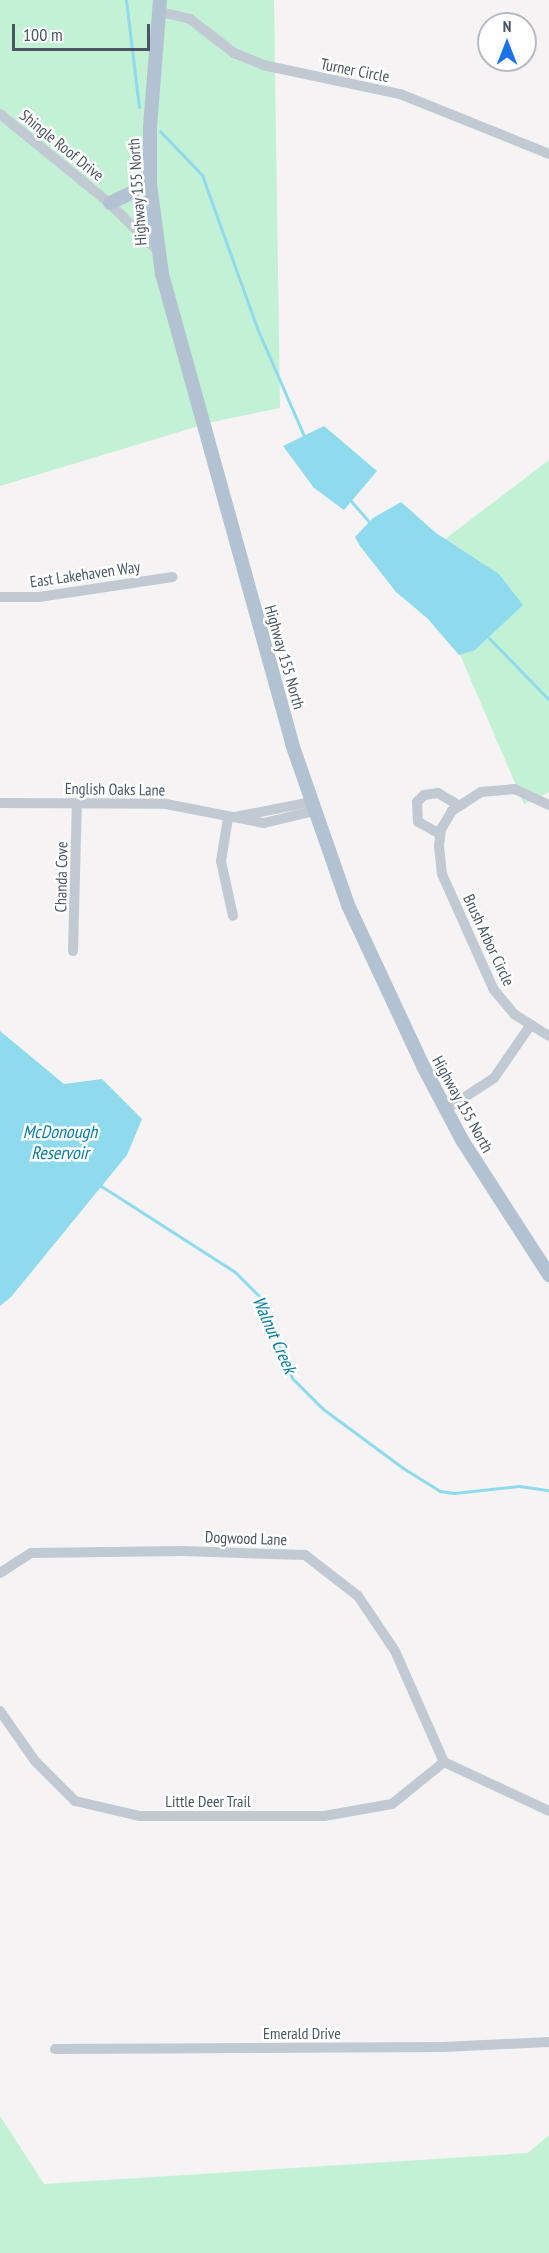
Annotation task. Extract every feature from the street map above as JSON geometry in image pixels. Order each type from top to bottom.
[{"type":"main road","name":"Highway 155 North","points":[[160,6],[150,126],[150,184],[157,250],[175,330],[313,807],[361,936],[445,1110],[549,1275]]},
{"type":"main road","points":[[110,203],[150,184]]},
{"type":"street","name":"Turner Circle","points":[[160,6],[190,19],[234,53],[262,65],[400,94],[549,154]]},
{"type":"street","name":"Shingle Roof Drive","points":[[0,114],[110,203],[157,250]]},
{"type":"street","name":"East Lakehaven Way","points":[[0,597],[39,597],[173,577]]},
{"type":"street","points":[[458,805],[438,793],[424,795],[417,801],[418,822],[440,834],[458,805],[481,792],[501,789],[522,791],[549,805]]},
{"type":"street","name":"English Oaks Lane","points":[[0,803],[166,804],[228,818],[313,807]]},
{"type":"street","name":"Chanda Cove","points":[[73,951],[77,803]]},
{"type":"street","points":[[228,818],[220,861],[233,916]]},
{"type":"street","name":"Brush Arbor Circle","points":[[440,834],[442,874],[489,980],[506,1006],[530,1026],[549,1035]]},
{"type":"street","points":[[445,1110],[494,1078],[530,1026]]},
{"type":"street","name":"Dogwood Lane","points":[[0,1573],[31,1553],[182,1551],[305,1555],[358,1596],[395,1651],[444,1762]]},
{"type":"street","name":"Little Deer Trail","points":[[0,1711],[35,1761],[75,1801],[140,1816],[324,1816],[392,1804],[444,1762]]},
{"type":"street","points":[[444,1762],[549,1811]]},
{"type":"street","name":"Emerald Drive","points":[[55,2049],[443,2047],[549,2042]]},
{"type":"green space","points":[[0,0],[274,0],[280,408],[212,422],[0,486]]},
{"type":"green space","points":[[549,460],[549,792],[524,804],[419,559]]},
{"type":"green space","points":[[0,2116],[44,2184],[528,2153],[549,2135],[549,2253],[0,2253]]},
{"type":"water","points":[[324,426],[377,471],[344,510],[314,488],[283,446]]},
{"type":"water","points":[[401,502],[436,533],[499,574],[523,605],[475,650],[459,655],[427,618],[396,592],[355,537],[373,518]]},
{"type":"water","name":"McDonough Reservoir","points":[[0,1031],[64,1084],[102,1079],[142,1119],[127,1155],[11,1297],[0,1306]]},
{"type":"waterway","points":[[126,0],[139,107]]},
{"type":"waterway","points":[[160,131],[202,175],[257,328],[304,436]]},
{"type":"waterway","points":[[351,501],[369,522]]},
{"type":"waterway","points":[[489,638],[549,700]]},
{"type":"waterway","name":"Walnut Creek","points":[[98,1184],[235,1272],[260,1297],[292,1378],[323,1409],[403,1468],[440,1491],[454,1493],[519,1486],[549,1490]]}]
